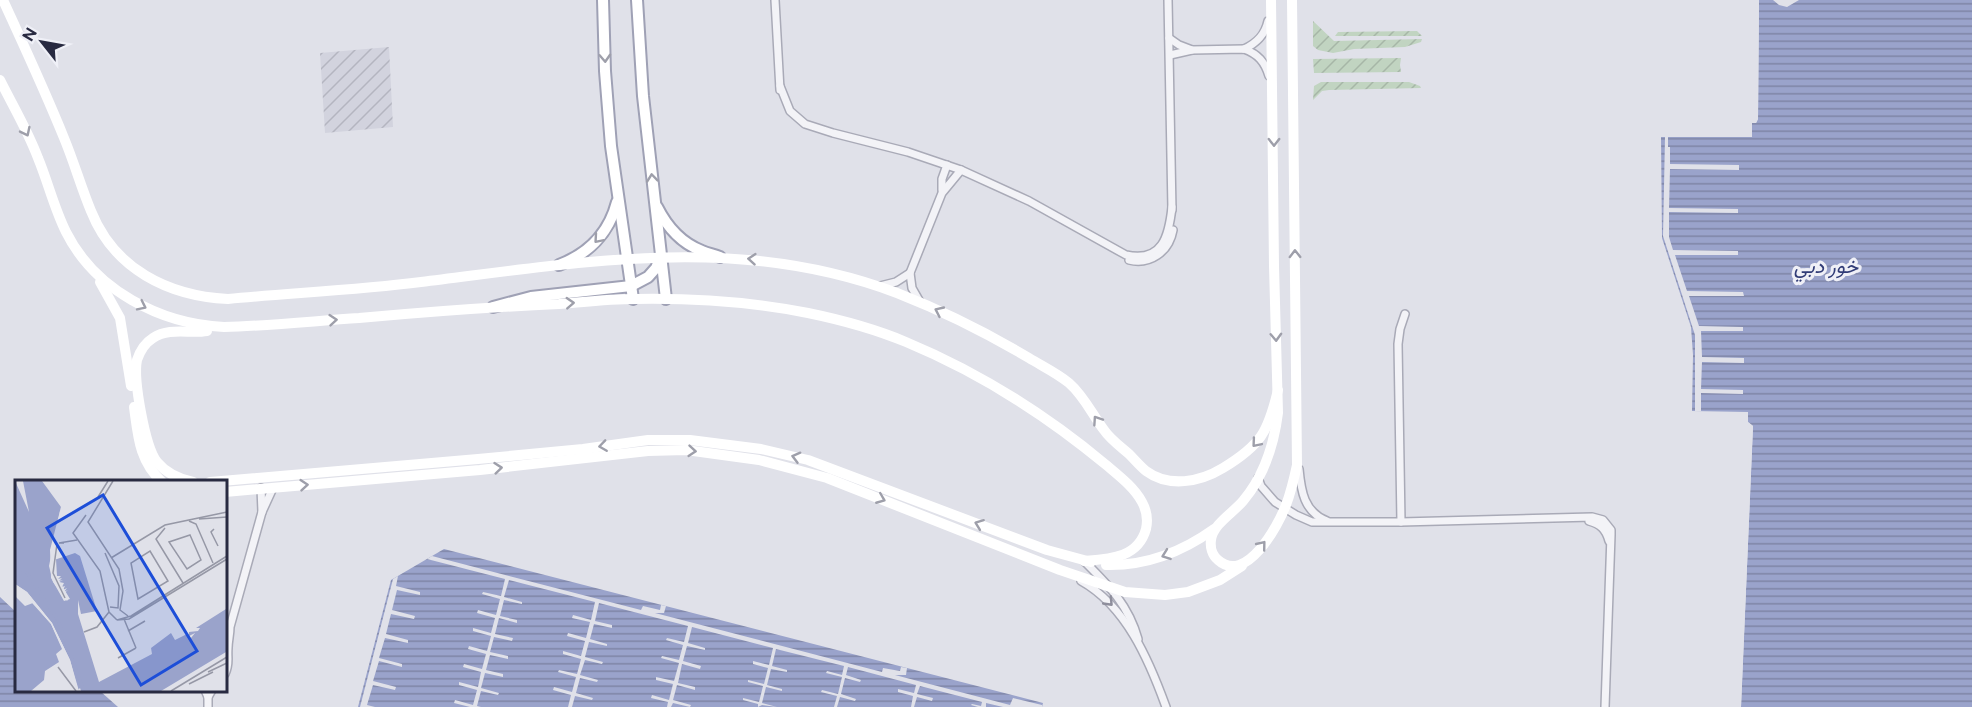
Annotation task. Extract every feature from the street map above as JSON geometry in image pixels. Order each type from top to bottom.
[{"type":"main road","points":[[3,0],[62,132],[91,211],[101,231],[128,263],[165,287],[195,296],[228,299],[417,282],[559,265],[660,257],[720,257],[809,267],[879,286],[920,302],[986,333],[1069,383],[1084,399],[1106,434],[1147,472],[1165,480],[1182,482],[1218,471],[1248,452],[1268,426],[1278,390]]},
{"type":"main road","points":[[603,0],[609,121],[633,299]]},
{"type":"main road","points":[[637,0],[643,96],[666,299]]},
{"type":"main road","points":[[226,481],[490,458],[648,440],[690,440],[761,449],[808,460],[1047,550],[1084,561],[1119,565],[1153,559],[1186,547],[1217,527],[1243,501],[1258,478],[1276,432],[1278,390],[1274,266],[1274,105],[1270,0]]},
{"type":"main road","points":[[226,492],[491,469],[648,451],[698,452],[759,460],[827,478],[1060,570],[1112,588],[1138,594],[1165,595],[1210,584],[1243,565],[1265,542],[1285,508],[1293,482],[1297,449],[1292,0]]},
{"type":"main road","points":[[0,80],[38,156],[66,232],[78,252],[94,271],[120,318],[141,451],[149,468],[160,480]]},
{"type":"main road","points":[[559,265],[580,255],[598,239],[611,219],[618,196]]},
{"type":"main road","points":[[654,200],[663,219],[682,240],[698,250],[720,257]]},
{"type":"main road","points":[[493,307],[531,297],[631,286],[648,277],[656,268],[660,257]]},
{"type":"main road","points":[[94,271],[131,300],[182,322],[203,326],[224,327],[633,299],[708,301],[796,311],[839,320],[907,342],[948,362],[1040,415],[1087,449],[1130,487],[1143,503],[1147,514],[1144,535],[1130,552],[1120,557],[1084,561]]},
{"type":"main road","points":[[187,480],[165,470],[151,454],[145,433],[137,376],[138,358],[148,342],[164,333],[203,332],[224,327]]},
{"type":"main road","points":[[261,488],[277,476]]},
{"type":"main road","points":[[1217,527],[1210,541],[1214,556],[1227,566],[1243,565]]},
{"type":"street","points":[[776,0],[780,86],[787,107],[797,119],[810,127],[889,146],[961,170],[1029,201],[1104,244],[1119,256],[1140,262],[1155,257],[1166,248],[1173,234],[1168,0]]},
{"type":"street","points":[[1244,49],[1262,35],[1268,20],[1270,0]]},
{"type":"street","points":[[1169,38],[1192,50]]},
{"type":"street","points":[[1170,55],[1192,50],[1244,49],[1257,55],[1266,67],[1274,105]]},
{"type":"street","points":[[942,193],[942,179],[947,165]]},
{"type":"street","points":[[920,302],[912,288],[910,273],[942,193],[961,170]]},
{"type":"street","points":[[879,286],[896,282],[910,273]]},
{"type":"street","points":[[1401,522],[1398,344],[1405,314]]},
{"type":"street","points":[[1297,449],[1302,496],[1314,513],[1332,523]]},
{"type":"street","points":[[1258,478],[1268,495],[1285,508],[1312,522],[1598,518],[1603,520],[1611,530],[1605,707]]},
{"type":"street","points":[[261,488],[262,512]]},
{"type":"street","points":[[226,672],[229,665],[228,630],[262,512],[273,488]]},
{"type":"street","points":[[1084,561],[1112,588],[1127,611],[1142,653],[1166,707]]},
{"type":"street","points":[[1060,570],[1092,587],[1112,604],[1142,653]]},
{"type":"street","points":[[208,692],[208,707]]},
{"type":"shaded area","points":[[389,47],[393,127],[325,133],[320,53]]},
{"type":"green space","points":[[1313,21],[1334,41],[1422,39],[1421,42],[1405,47],[1354,49],[1333,53],[1318,50],[1313,46]]},
{"type":"green space","points":[[1417,31],[1422,36],[1335,36],[1338,32]]},
{"type":"green space","points":[[1401,58],[1401,72],[1314,73],[1313,59]]},
{"type":"green space","points":[[1321,82],[1409,82],[1421,88],[1329,90],[1322,91],[1313,100],[1314,86]]},
{"type":"water","name":"خور دبي","points":[[1759,0],[1773,0],[1787,7],[1799,0],[1972,0],[1972,707],[1741,707],[1753,426],[1748,422],[1748,412],[1692,411],[1691,327],[1662,238],[1661,137],[1752,137],[1752,123],[1756,123],[1758,119]]},
{"type":"water","points":[[444,549],[1043,703],[1042,707],[358,707],[391,580]]},
{"type":"water","points":[[0,597],[15,611],[15,692],[101,692],[118,707],[0,707]]},
{"type":"pier","points":[[1756,0],[1759,0],[1758,119],[1756,123],[1752,123],[1755,118]]},
{"type":"pier","points":[[1665,137],[1668,137],[1668,147],[1670,147],[1670,164],[1739,165],[1739,170],[1670,169],[1669,208],[1738,209],[1738,213],[1669,212],[1669,237],[1673,250],[1738,251],[1738,255],[1675,255],[1687,291],[1743,292],[1744,296],[1689,296],[1699,326],[1743,327],[1743,331],[1701,331],[1702,357],[1744,358],[1744,363],[1702,362],[1701,389],[1743,390],[1743,394],[1701,393],[1701,411],[1695,411],[1695,335],[1663,236]]},
{"type":"pier","points":[[1748,422],[1753,426],[1741,707],[1738,707],[1750,427]]},
{"type":"pier","points":[[432,556],[641,610],[643,606],[660,610],[661,605],[666,606],[664,613],[655,613],[882,672],[883,668],[900,671],[901,667],[907,668],[906,675],[895,675],[1010,705],[1013,698],[1042,705],[1042,707],[1003,707],[986,703],[986,707],[978,707],[971,705],[981,706],[982,702],[920,686],[917,694],[933,698],[932,701],[917,697],[914,707],[911,707],[913,696],[898,692],[898,689],[914,693],[916,685],[848,667],[846,675],[861,680],[860,682],[845,678],[841,694],[856,699],[855,701],[840,697],[837,707],[834,707],[837,696],[821,692],[822,690],[838,694],[842,677],[826,673],[827,671],[842,675],[844,666],[776,649],[772,666],[787,670],[787,672],[771,669],[767,685],[782,689],[782,691],[766,687],[762,703],[777,707],[762,705],[758,707],[758,704],[743,700],[743,698],[759,702],[763,686],[748,682],[748,680],[764,684],[768,668],[753,664],[753,661],[769,665],[773,648],[692,627],[688,643],[705,648],[705,650],[687,646],[683,661],[701,666],[700,669],[682,664],[678,683],[695,687],[695,690],[677,685],[673,700],[691,705],[690,707],[673,703],[671,707],[667,707],[668,702],[651,698],[652,695],[669,700],[673,684],[656,680],[656,677],[674,681],[679,663],[661,658],[662,656],[679,660],[683,645],[666,640],[667,638],[684,642],[688,626],[599,603],[595,621],[612,625],[612,628],[594,624],[590,639],[607,644],[607,646],[589,642],[585,657],[603,662],[602,664],[585,660],[580,675],[598,680],[597,682],[580,678],[576,693],[593,698],[592,700],[575,696],[572,707],[568,707],[571,695],[553,690],[554,687],[572,692],[576,677],[558,672],[559,670],[577,674],[581,659],[563,654],[563,651],[581,656],[585,641],[567,636],[568,633],[586,638],[590,622],[572,618],[573,615],[591,620],[595,602],[509,580],[504,597],[522,602],[522,604],[504,600],[500,616],[517,620],[517,623],[499,618],[495,634],[513,638],[512,641],[494,637],[490,652],[508,656],[508,659],[490,655],[486,670],[503,674],[503,677],[485,673],[481,688],[499,693],[498,695],[481,691],[477,706],[481,707],[470,707],[454,703],[455,700],[473,705],[477,690],[459,685],[459,682],[478,687],[481,672],[463,667],[464,664],[482,669],[486,654],[468,649],[469,646],[487,651],[491,636],[473,631],[473,628],[491,633],[495,618],[477,613],[478,610],[496,615],[500,599],[482,594],[483,592],[501,596],[505,579],[427,559]]},
{"type":"pier","points":[[398,576],[396,586],[420,592],[420,595],[397,590],[392,610],[415,616],[414,619],[391,614],[386,634],[408,640],[408,643],[385,638],[379,658],[402,664],[402,667],[379,661],[373,681],[396,687],[395,690],[373,685],[367,705],[375,707],[360,707],[393,579]]}]
